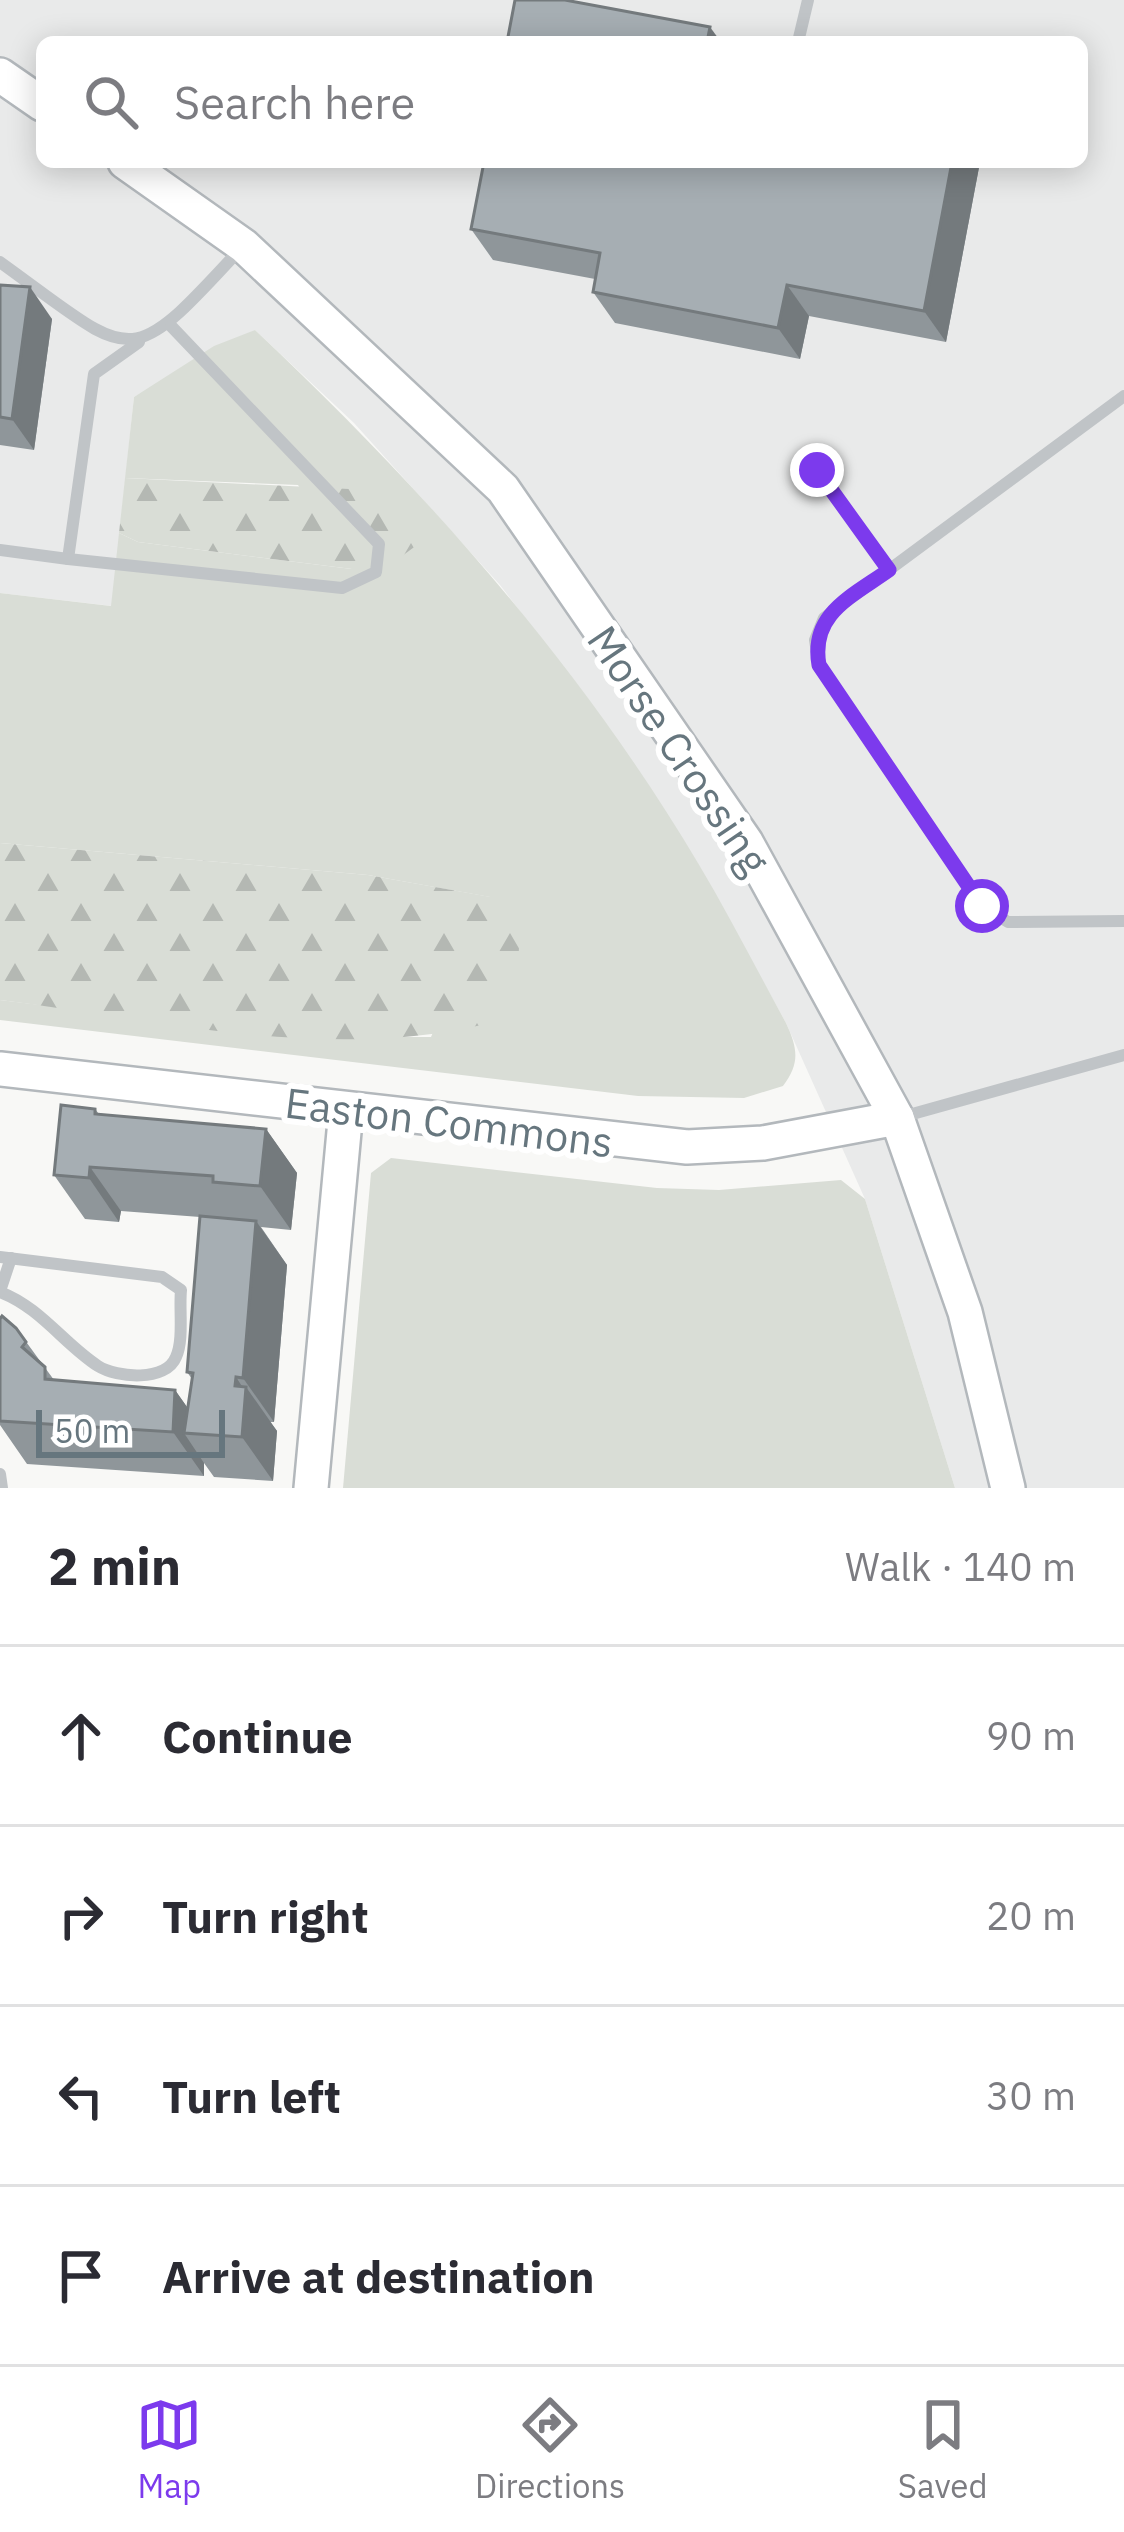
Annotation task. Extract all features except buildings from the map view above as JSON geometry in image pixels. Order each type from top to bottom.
[{"type":"main road","points":[[0,75],[36,100]]},
{"type":"main road","name":"Morse Crossing","points":[[134,168],[244,246],[503,489],[746,842],[897,1118],[965,1312],[1008,1488]]},
{"type":"main road","name":"Easton Commons","points":[[0,1069],[687,1147],[763,1143],[897,1118]]},
{"type":"main road","points":[[311,1488],[346,1110]]},
{"type":"lane","points":[[799,36],[808,0]]},
{"type":"lane","points":[[68,559],[94,374],[171,326],[244,246]]},
{"type":"lane","points":[[0,262],[106,338],[139,342]]},
{"type":"lane","points":[[0,550],[342,588],[376,572],[379,544],[171,326]]},
{"type":"lane","points":[[1124,396],[824,618],[815,640],[819,665],[982,906],[1008,922],[1124,921]]},
{"type":"lane","points":[[817,470],[889,570]]},
{"type":"lane","points":[[897,1118],[1124,1055]]},
{"type":"lane","points":[[6,1257],[162,1277],[181,1290],[177,1357],[167,1368],[148,1375],[100,1368],[17,1299],[0,1292],[6,1257]]},
{"type":"lane","points":[[0,1474],[2,1488]]},
{"type":"shaded area","points":[[0,0],[1124,0],[1124,1488],[955,1488],[865,1199],[786,1023],[697,862],[610,729],[500,585],[354,423],[255,330],[134,397],[112,606],[0,593]]},
{"type":"green space","points":[[255,330],[379,452],[495,581],[652,789],[786,1023],[795,1056],[783,1086],[744,1098],[638,1096],[0,1020],[0,1000],[300,1037],[431,1037],[490,897],[368,875],[0,843],[0,593],[111,606],[119,533],[138,542],[352,569],[298,485],[125,478],[134,397],[214,346]]},
{"type":"green space","points":[[125,478],[349,489],[415,521],[421,542],[398,559],[352,569],[138,542],[119,533]]},
{"type":"green space","points":[[0,843],[368,875],[491,897],[520,929],[518,966],[486,1024],[366,1039],[243,1034],[0,1000]]},
{"type":"green space","points":[[391,1158],[657,1188],[719,1190],[841,1180],[865,1199],[955,1488],[343,1488],[371,1173]]},
{"type":"route","points":[[817,470],[889,570],[824,618],[815,640],[819,665],[982,906]]}]
